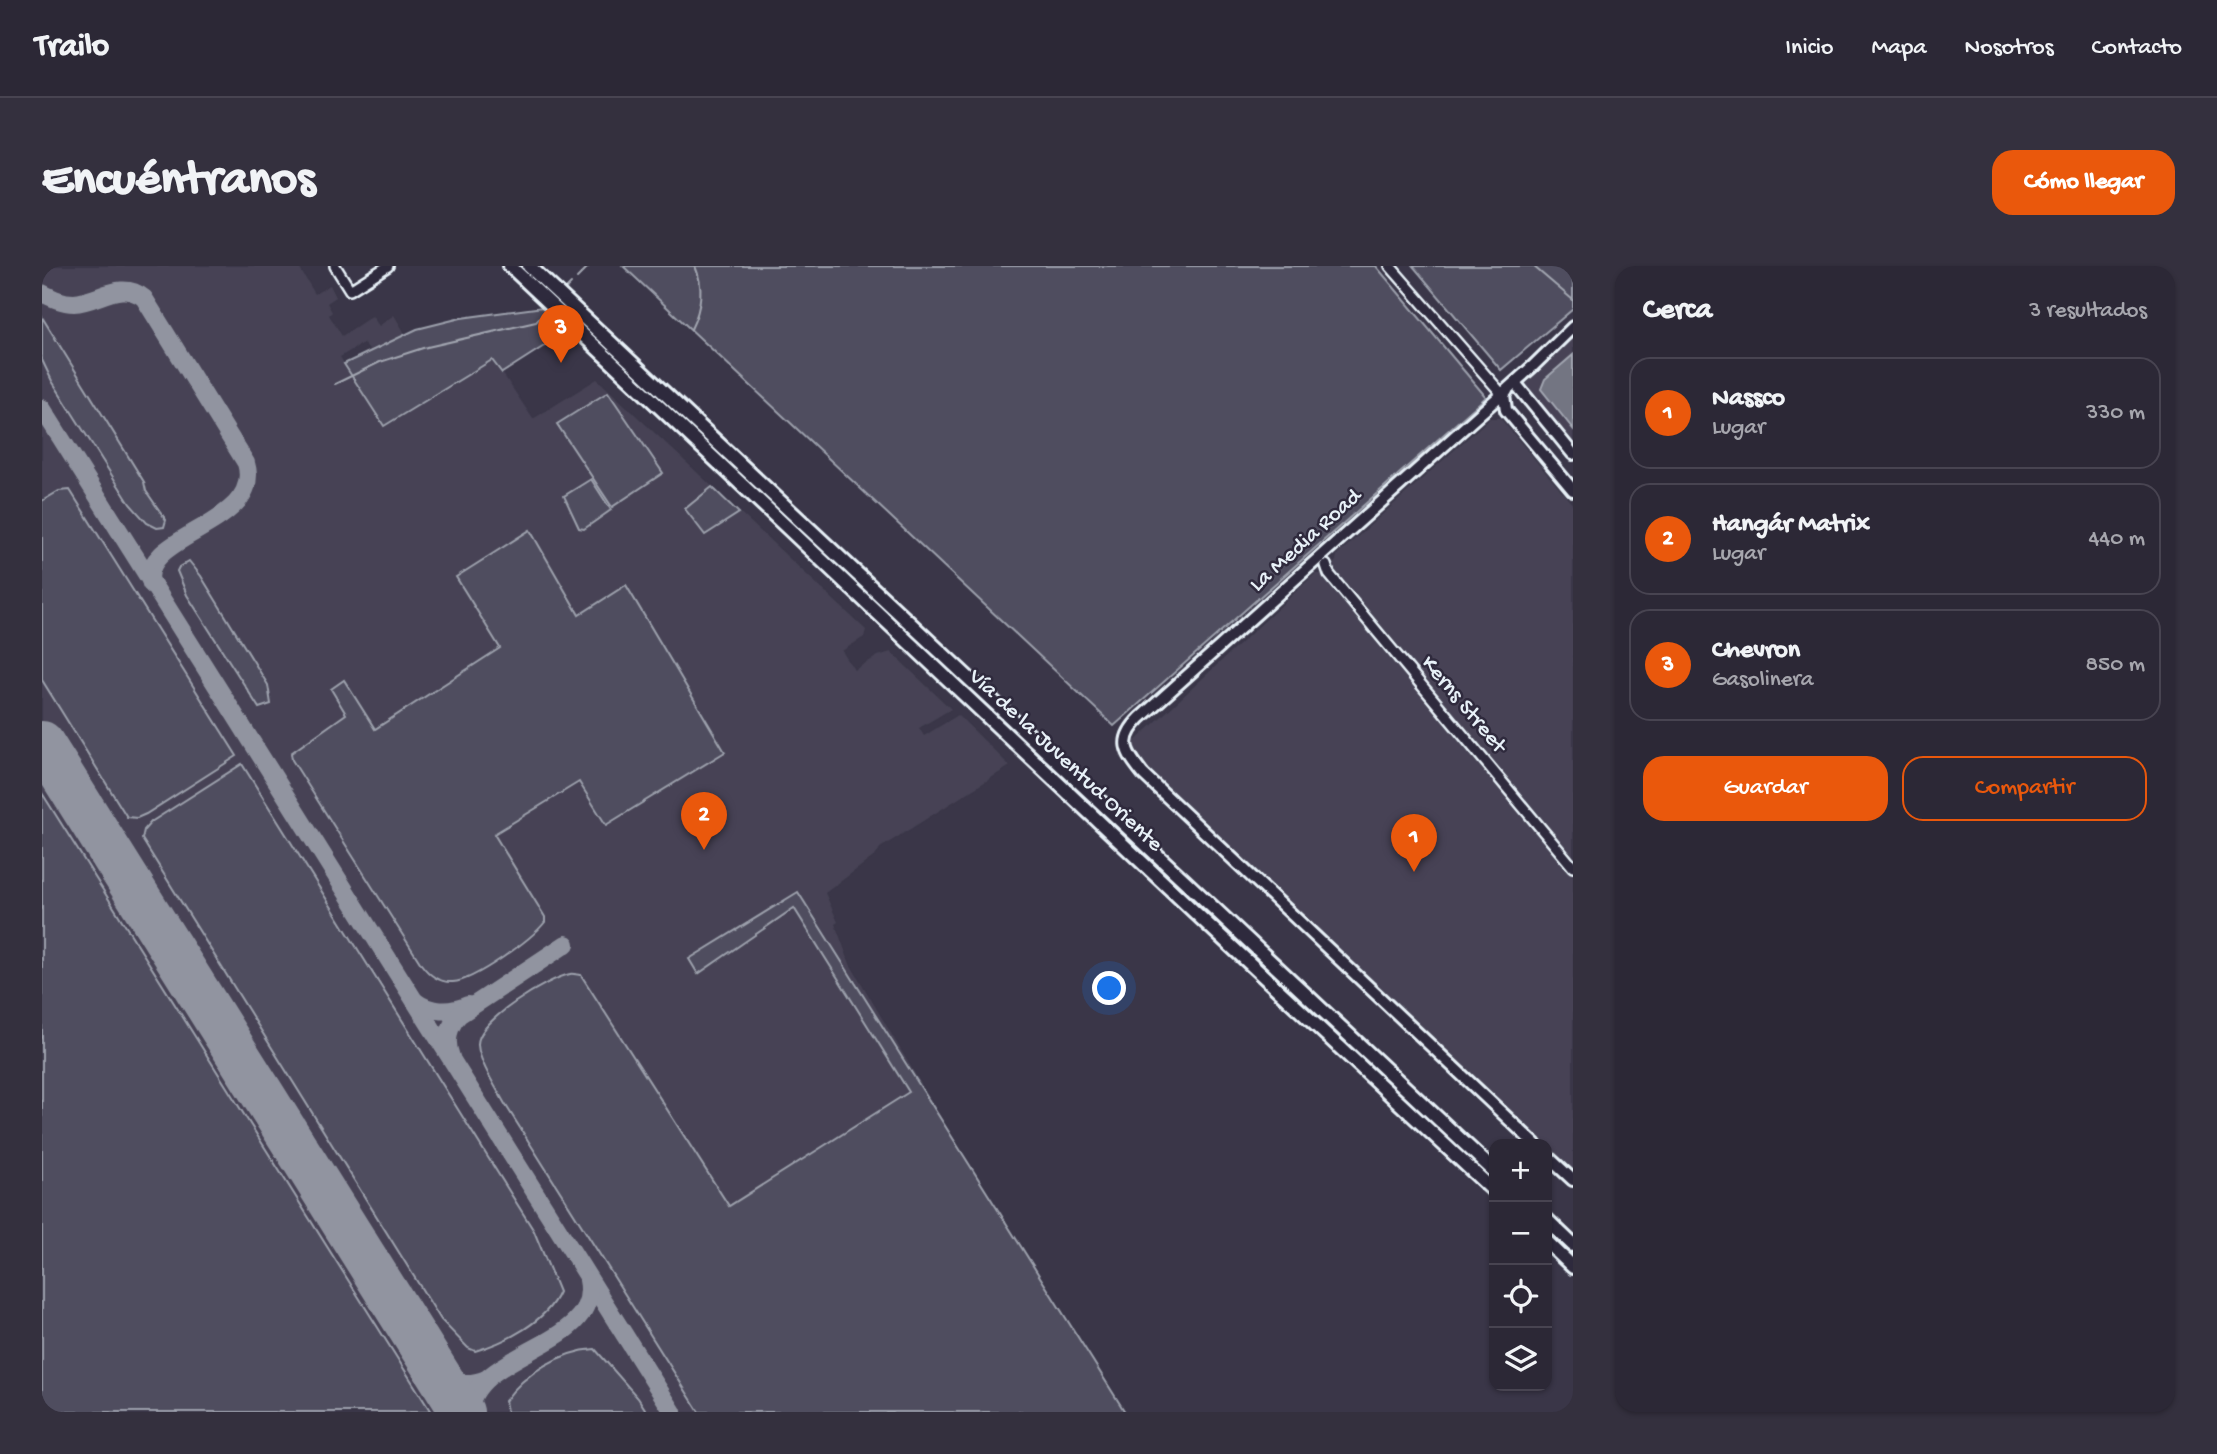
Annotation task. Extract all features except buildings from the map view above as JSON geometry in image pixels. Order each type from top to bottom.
[{"type":"highway","name":"Vía de la Juventud Oriente","points":[[510,266],[1489,1186]]},
{"type":"highway","name":"Vía de la Juventud Oriente","points":[[529,266],[1489,1167]]},
{"type":"highway","points":[[1469,1167],[1489,1182]]},
{"type":"highway","points":[[1552,1225],[1573,1245]]},
{"type":"highway","points":[[1552,1247],[1573,1267]]},
{"type":"main road","name":"La Media Road","points":[[1129,756],[1126,740],[1133,725],[1140,718],[1532,367],[1573,327]]},
{"type":"main road","name":"La Media Road","points":[[1532,367],[1573,338]]},
{"type":"main road","points":[[1573,454],[1508,388],[1504,396],[1506,410],[1573,490]]},
{"type":"main road","points":[[1129,756],[1143,774],[1530,1139]]},
{"type":"main road","points":[[1129,756],[1143,766],[1540,1139]]},
{"type":"main road","points":[[1552,1151],[1573,1171]]},
{"type":"main road","points":[[1552,1161],[1573,1180]]},
{"type":"street","points":[[335,266],[349,290],[388,266]]},
{"type":"street","points":[[1390,266],[1508,388]]},
{"type":"street","name":"Kerns Street","points":[[1326,565],[1329,575],[1573,867]]},
{"type":"shaded area","points":[[42,266],[298,266],[315,294],[330,285],[336,297],[327,303],[332,312],[329,315],[342,336],[372,316],[379,326],[394,315],[406,335],[369,350],[363,343],[340,357],[384,426],[493,359],[533,419],[597,379],[866,630],[864,637],[842,651],[854,670],[891,652],[951,709],[919,728],[924,736],[958,715],[1010,766],[880,848],[876,855],[825,893],[838,922],[835,924],[850,964],[941,1118],[1124,1412],[89,1412],[42,1338]]},
{"type":"shaded area","points":[[623,266],[1376,266],[1486,397],[1114,726]]},
{"type":"shaded area","points":[[1413,266],[1573,266],[1573,309],[1501,370]]},
{"type":"shaded area","points":[[543,307],[553,316],[552,341],[502,373],[492,360],[384,426],[344,364],[417,329],[461,318]]},
{"type":"shaded area","points":[[42,317],[144,482],[146,491],[166,520],[164,527],[157,528],[147,523],[130,504],[52,381],[42,360]]},
{"type":"shaded area","points":[[1573,335],[1573,458],[1517,396],[1540,363]]},
{"type":"shaded area","points":[[608,392],[663,473],[612,507],[557,424]]},
{"type":"shaded area","points":[[1490,418],[1500,418],[1573,505],[1573,1184],[1552,1164],[1552,1139],[1526,1139],[1119,756],[1315,574],[1322,574],[1336,561],[1337,555]]},
{"type":"shaded area","points":[[591,479],[611,510],[584,529],[579,528],[564,496]]},
{"type":"shaded area","points":[[712,487],[739,513],[705,535],[685,509]]},
{"type":"shaded area","points":[[70,490],[237,756],[137,818],[127,817],[42,680],[42,501],[59,491]]},
{"type":"shaded area","points":[[530,530],[579,615],[626,585],[725,752],[606,825],[579,782],[494,834],[545,917],[545,922],[516,948],[488,967],[462,980],[443,981],[431,975],[421,964],[292,760],[291,753],[346,714],[331,689],[344,680],[375,729],[500,648],[456,577]]},
{"type":"shaded area","points":[[189,561],[268,685],[271,704],[259,708],[187,595],[177,571]]},
{"type":"shaded area","points":[[242,764],[534,1231],[559,1292],[545,1313],[524,1329],[499,1342],[475,1351],[468,1348],[441,1320],[142,839],[144,830],[151,822]]},
{"type":"shaded area","points":[[42,793],[431,1412],[42,1412]]},
{"type":"shaded area","points":[[798,892],[1125,1412],[699,1412],[505,1104],[479,1052],[481,1035],[489,1024],[515,1002],[546,983],[571,974],[581,975],[729,1206],[909,1092],[794,908],[698,974],[689,959]]},
{"type":"shaded area","points":[[595,1349],[647,1412],[507,1412],[505,1401],[533,1373],[569,1354]]},
{"type":"water","points":[[1573,355],[1573,429],[1541,389],[1545,379]]},
{"type":"waterway","points":[[577,278],[589,266]]},
{"type":"waterway","points":[[691,329],[700,298],[700,282],[695,266]]},
{"type":"waterway","points":[[1533,266],[1573,300]]},
{"type":"waterway","points":[[564,291],[571,284]]},
{"type":"waterway","points":[[335,384],[380,362],[423,348],[536,322],[549,308]]},
{"type":"taxiway","points":[[42,293],[74,303],[118,291],[135,293],[144,298],[246,463],[247,484],[237,501],[221,516],[163,553],[152,567],[151,584]]},
{"type":"taxiway","points":[[42,408],[673,1412]]},
{"type":"taxiway","points":[[451,1057],[449,1035],[459,1015],[566,944]]},
{"type":"taxiway","points":[[415,1001],[427,1008],[441,1010],[468,1005]]},
{"type":"taxiway","points":[[469,1412],[476,1391],[492,1375],[558,1335],[576,1320],[587,1302],[588,1280]]},
{"type":"taxiway","points":[[431,1363],[442,1375],[456,1382],[470,1383],[486,1379]]},
{"type":"runway","points":[[42,743],[462,1412]]},
{"type":"place","name":"Chevron","points":[[561,363]]},
{"type":"place","name":"Hangár Matrix","points":[[704,850]]},
{"type":"place","name":"Nassco","points":[[1414,872]]}]
